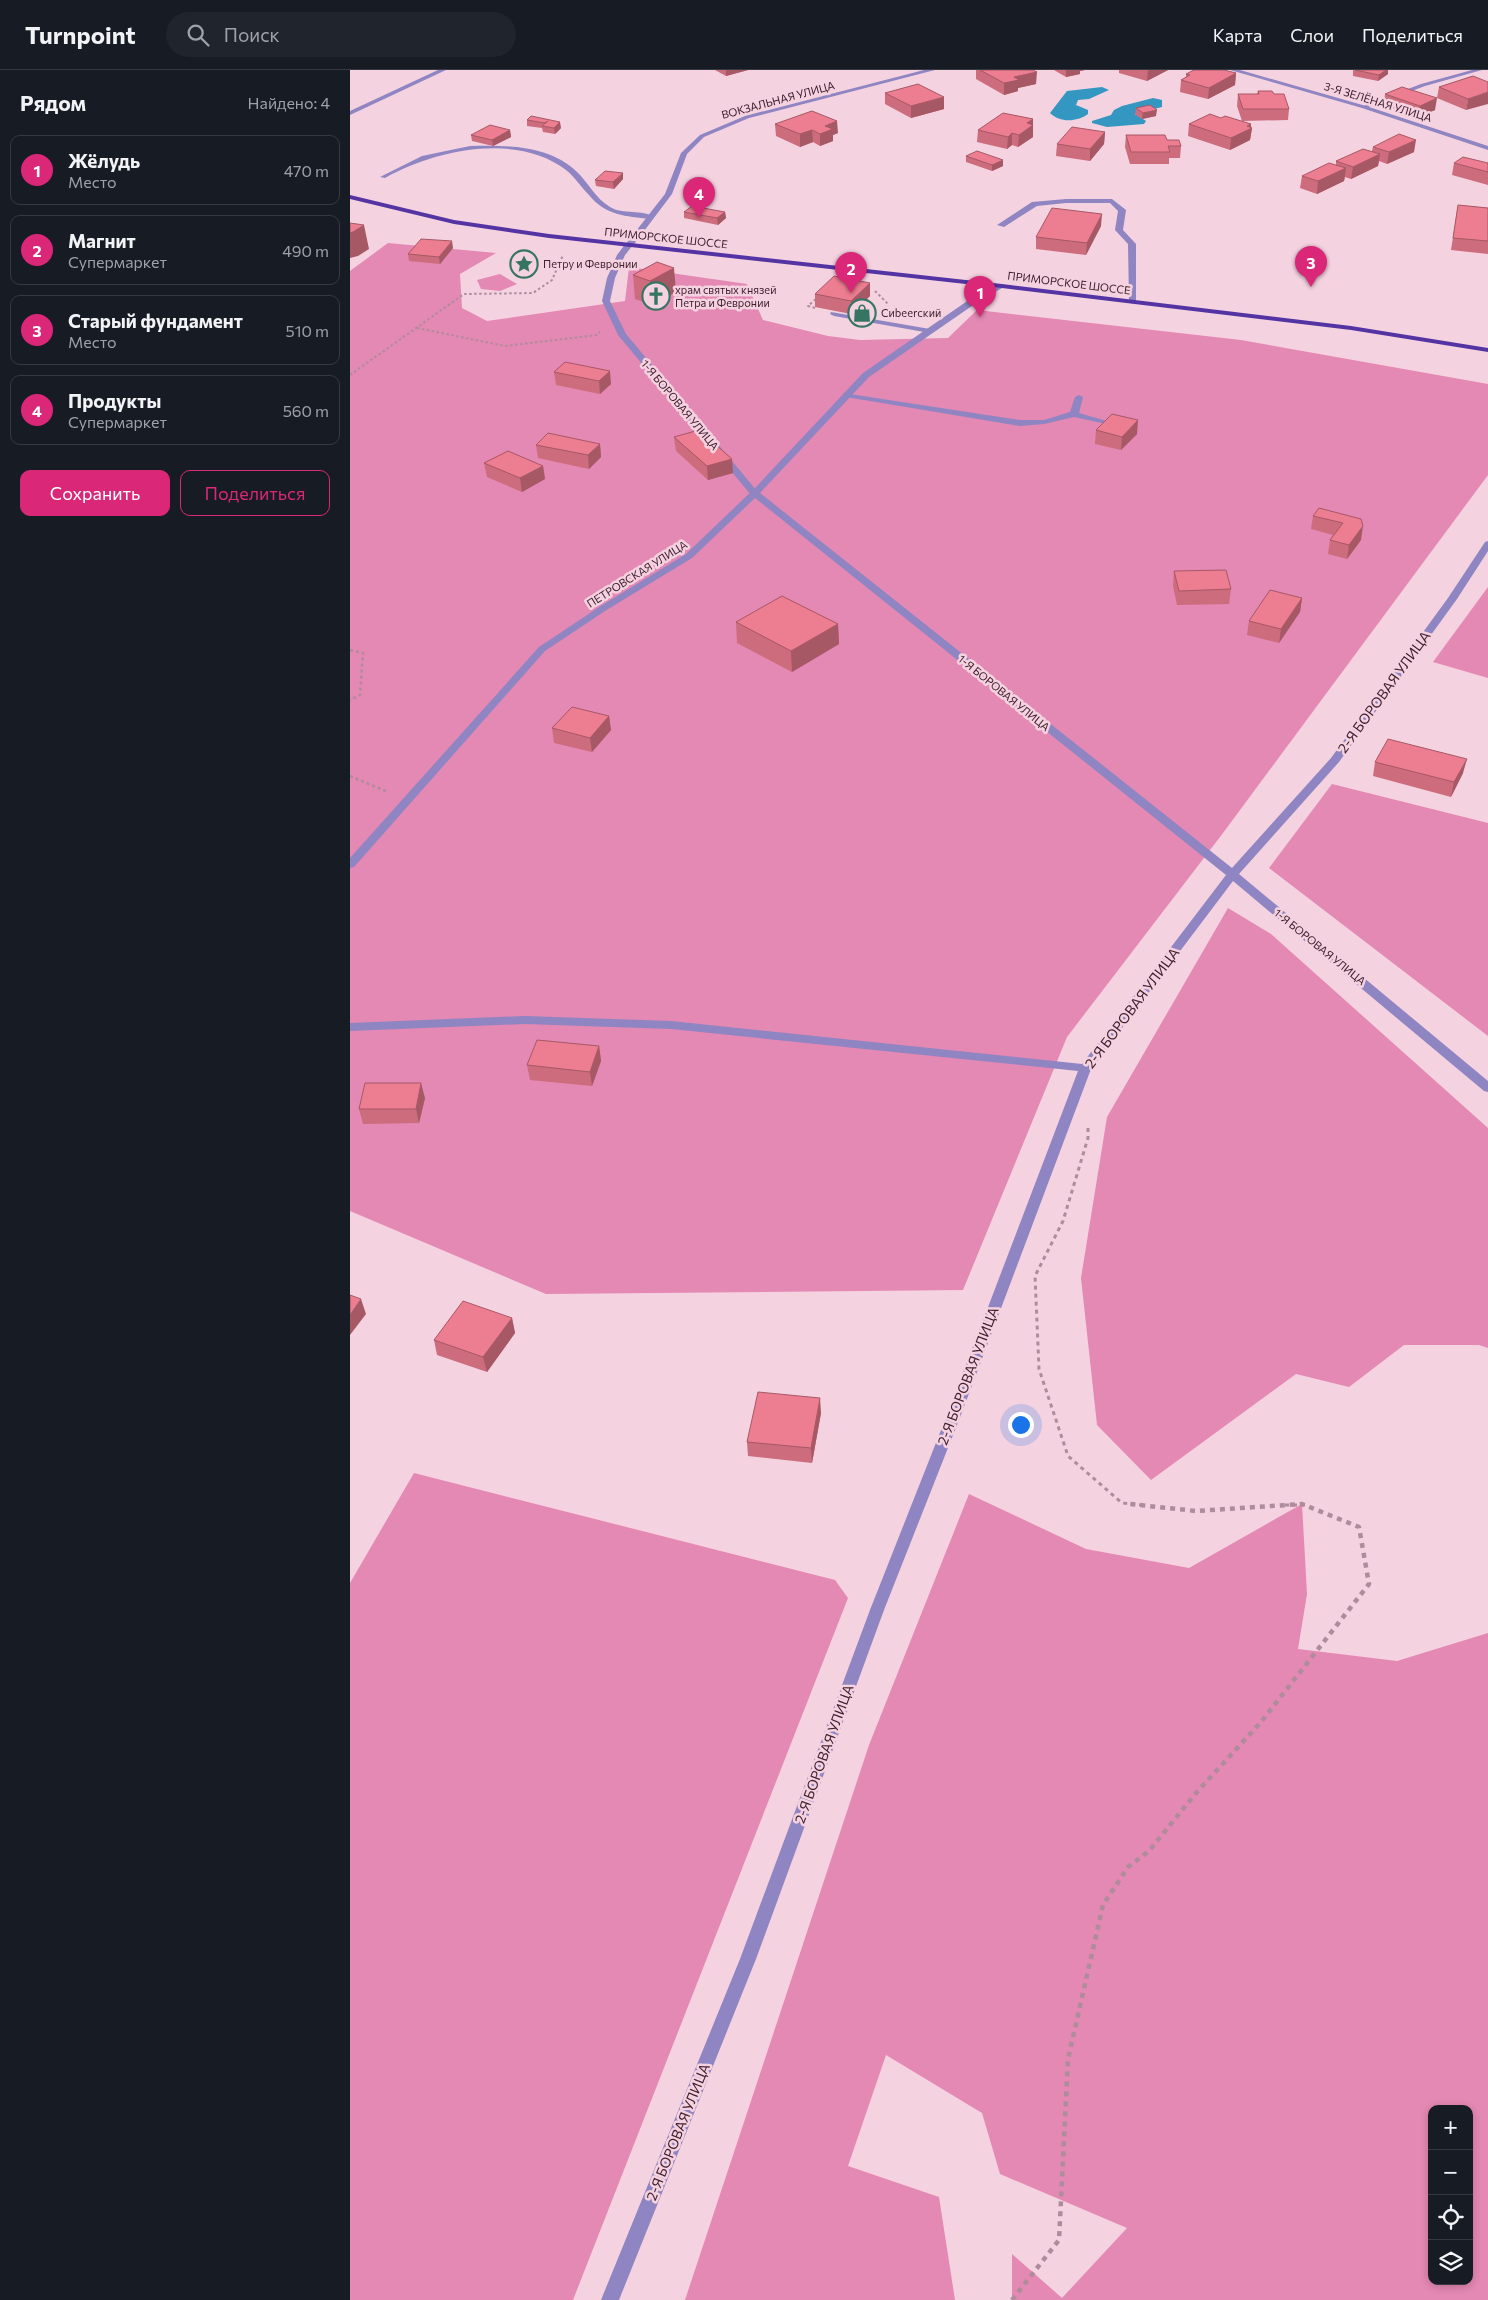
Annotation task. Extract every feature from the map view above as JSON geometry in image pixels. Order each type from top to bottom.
[{"type":"main road","name":"ПРИМОРСКОЕ ШОССЕ","points":[[350,197],[454,222],[549,236],[1002,286],[1351,328],[1488,350]]},
{"type":"street","points":[[350,113],[443,70]]},
{"type":"street","name":"ВОКЗАЛЬНАЯ УЛИЦА","points":[[629,245],[668,194],[684,153],[702,136],[747,117],[932,70]]},
{"type":"street","name":"3-Я ЗЕЛЁНАЯ УЛИЦА","points":[[1233,70],[1364,107],[1488,148]]},
{"type":"street","points":[[1364,107],[1422,85],[1479,70]]},
{"type":"street","points":[[383,177],[403,166],[439,153],[470,149],[526,151],[549,158],[568,168],[600,202],[612,211],[650,217]]},
{"type":"street","points":[[1001,225],[1035,204],[1066,201],[1112,202],[1122,210],[1119,230],[1132,244],[1134,302]]},
{"type":"street","name":"1-Я БОРОВАЯ УЛИЦА","points":[[629,245],[621,255],[611,278],[606,301],[622,335],[754,493],[1232,875],[1407,1018],[1488,1088]]},
{"type":"street","name":"ПЕТРОВСКАЯ УЛИЦА","points":[[350,865],[542,649],[602,609],[689,556],[754,493],[866,376],[979,297],[1002,286]]},
{"type":"street","points":[[834,314],[930,331]]},
{"type":"street","points":[[846,395],[1020,423],[1044,422],[1074,414],[1106,422]]},
{"type":"street","points":[[1074,414],[1079,397]]},
{"type":"street","name":"2-Я БОРОВАЯ УЛИЦА","points":[[610,2300],[748,1959],[877,1610],[952,1420],[1086,1068],[1232,875],[1335,760],[1452,599],[1488,544]]},
{"type":"street","points":[[350,1027],[524,1020],[671,1025],[1086,1068]]},
{"type":"path","points":[[350,376],[464,294],[501,296],[533,293],[552,280],[566,247]]},
{"type":"path","points":[[417,328],[505,346],[597,335],[616,322]]},
{"type":"path","points":[[350,650],[363,653],[360,695],[350,700]]},
{"type":"path","points":[[350,776],[407,800]]},
{"type":"path","points":[[1012,2300],[1059,2240],[1068,2059],[1104,1905],[1128,1867],[1149,1851],[1196,1793],[1261,1722],[1369,1584],[1359,1527],[1302,1504],[1196,1511],[1122,1503],[1068,1456],[1039,1369],[1035,1276],[1063,1221],[1088,1138],[1088,1118]]},
{"type":"shaded area","points":[[388,243],[496,253],[460,274],[462,308],[487,321],[625,301],[629,267],[747,284],[763,320],[828,336],[860,340],[948,338],[977,310],[1241,340],[1488,384],[1488,475],[1223,833],[1067,1037],[963,1290],[546,1294],[350,1211],[350,271]]},
{"type":"shaded area","points":[[500,274],[517,284],[500,291],[481,289],[477,280]]},
{"type":"shaded area","points":[[1488,587],[1488,678],[1433,662]]},
{"type":"shaded area","points":[[1332,784],[1488,823],[1488,1036],[1269,868]]},
{"type":"shaded area","points":[[1228,908],[1271,934],[1488,1128],[1488,1348],[1479,1345],[1404,1345],[1349,1387],[1296,1374],[1151,1480],[1097,1425],[1081,1278],[1107,1117]]},
{"type":"shaded area","points":[[414,1473],[835,1580],[848,1598],[573,2300],[350,2300],[350,1583]]},
{"type":"shaded area","points":[[969,1494],[1086,1549],[1189,1568],[1302,1504],[1307,1594],[1298,1649],[1397,1661],[1488,1633],[1488,2300],[1012,2300],[1012,2254],[1062,2298],[1127,2228],[1000,2174],[982,2113],[886,2055],[848,2166],[939,2197],[955,2300],[685,2300],[869,1745]]},
{"type":"water","points":[[1102,87],[1109,90],[1089,99],[1078,100],[1076,105],[1088,110],[1088,114],[1084,117],[1064,120],[1050,113],[1067,91]]},
{"type":"water","points":[[1153,98],[1162,100],[1162,107],[1135,114],[1146,121],[1144,124],[1107,127],[1092,123],[1092,121],[1111,115],[1114,110],[1122,106]]},
{"type":"building","points":[[980,70],[1033,70],[1037,72],[1014,77],[1019,80],[1004,83]]},
{"type":"building","points":[[1194,70],[1224,70],[1236,73],[1209,88],[1181,80],[1190,75],[1186,74]]},
{"type":"building","points":[[1355,70],[1386,70],[1379,75]]},
{"type":"building","points":[[1473,76],[1488,82],[1488,92],[1468,99],[1439,87]]},
{"type":"building","points":[[918,84],[944,97],[911,106],[885,93]]},
{"type":"building","points":[[1402,87],[1437,98],[1420,106],[1385,94]]},
{"type":"building","points":[[1258,91],[1272,91],[1274,94],[1284,94],[1289,109],[1243,109],[1238,94],[1259,94]]},
{"type":"building","points":[[1150,105],[1157,110],[1143,113],[1136,108]]},
{"type":"building","points":[[812,111],[837,121],[825,126],[833,129],[820,134],[812,130],[800,134],[775,124]]},
{"type":"building","points":[[1003,113],[1033,119],[1027,123],[1033,125],[1019,135],[1012,133],[1008,137],[978,130]]},
{"type":"building","points":[[1210,114],[1221,118],[1225,116],[1251,124],[1247,126],[1252,128],[1231,138],[1189,124]]},
{"type":"building","points":[[531,116],[560,122],[554,128],[542,126],[548,121],[545,123],[527,120]]},
{"type":"building","points":[[490,125],[510,130],[492,140],[471,135]]},
{"type":"building","points":[[1072,127],[1105,132],[1090,149],[1057,144]]},
{"type":"building","points":[[1399,134],[1416,140],[1389,152],[1373,147]]},
{"type":"building","points":[[1126,135],[1165,135],[1167,140],[1179,140],[1181,146],[1168,146],[1170,152],[1131,152]]},
{"type":"building","points":[[1363,149],[1380,154],[1353,167],[1336,161]]},
{"type":"building","points":[[977,151],[1003,160],[992,165],[966,156]]},
{"type":"building","points":[[1463,157],[1488,163],[1488,172],[1454,163]]},
{"type":"building","points":[[1329,163],[1346,168],[1318,181],[1302,176]]},
{"type":"building","points":[[605,171],[623,173],[613,182],[595,180]]},
{"type":"building","points":[[1458,205],[1488,208],[1488,241],[1453,238]]},
{"type":"building","points":[[692,206],[725,212],[717,218],[684,212]]},
{"type":"building","points":[[1052,208],[1102,214],[1087,243],[1036,237]]},
{"type":"building","points":[[350,223],[364,225],[350,233]]},
{"type":"building","points":[[421,239],[452,241],[439,257],[408,254]]},
{"type":"building","points":[[657,262],[674,268],[650,281],[633,275]]},
{"type":"building","points":[[834,276],[870,283],[851,301],[815,294]]},
{"type":"building","points":[[565,362],[610,371],[599,381],[554,372]]},
{"type":"building","points":[[1112,414],[1138,420],[1122,437],[1096,430]]},
{"type":"building","points":[[699,430],[732,459],[707,466],[674,437]]},
{"type":"building","points":[[548,433],[600,444],[588,455],[536,445]]},
{"type":"building","points":[[508,451],[543,466],[520,478],[484,463]]},
{"type":"building","points":[[1319,508],[1361,519],[1363,526],[1349,545],[1330,540],[1343,523],[1313,516]]},
{"type":"building","points":[[1226,570],[1231,589],[1179,591],[1174,571]]},
{"type":"building","points":[[1270,590],[1302,598],[1281,629],[1249,621]]},
{"type":"building","points":[[782,596],[838,624],[791,651],[736,622]]},
{"type":"building","points":[[572,707],[609,716],[590,738],[552,728]]},
{"type":"building","points":[[1388,739],[1467,759],[1454,782],[1375,762]]},
{"type":"building","points":[[537,1040],[599,1046],[590,1072],[527,1065]]},
{"type":"building","points":[[365,1083],[421,1083],[416,1109],[359,1109]]},
{"type":"building","points":[[350,1295],[361,1299],[350,1315]]},
{"type":"building","points":[[463,1301],[512,1318],[483,1357],[434,1340]]},
{"type":"building","points":[[758,1392],[820,1398],[811,1448],[747,1442]]},
{"type":"place","name":"Продукты","points":[[699,218]]},
{"type":"place","name":"Петру и Февронии","points":[[524,264]]},
{"type":"place","name":"Старый фундамент","points":[[1311,287]]},
{"type":"place","name":"Магнит","points":[[851,293]]},
{"type":"place","name":"храм святых князей Петра и Февронии","points":[[656,296]]},
{"type":"place","name":"Сиbeerский","points":[[862,313]]},
{"type":"place","name":"Жёлудь","points":[[980,317]]}]
